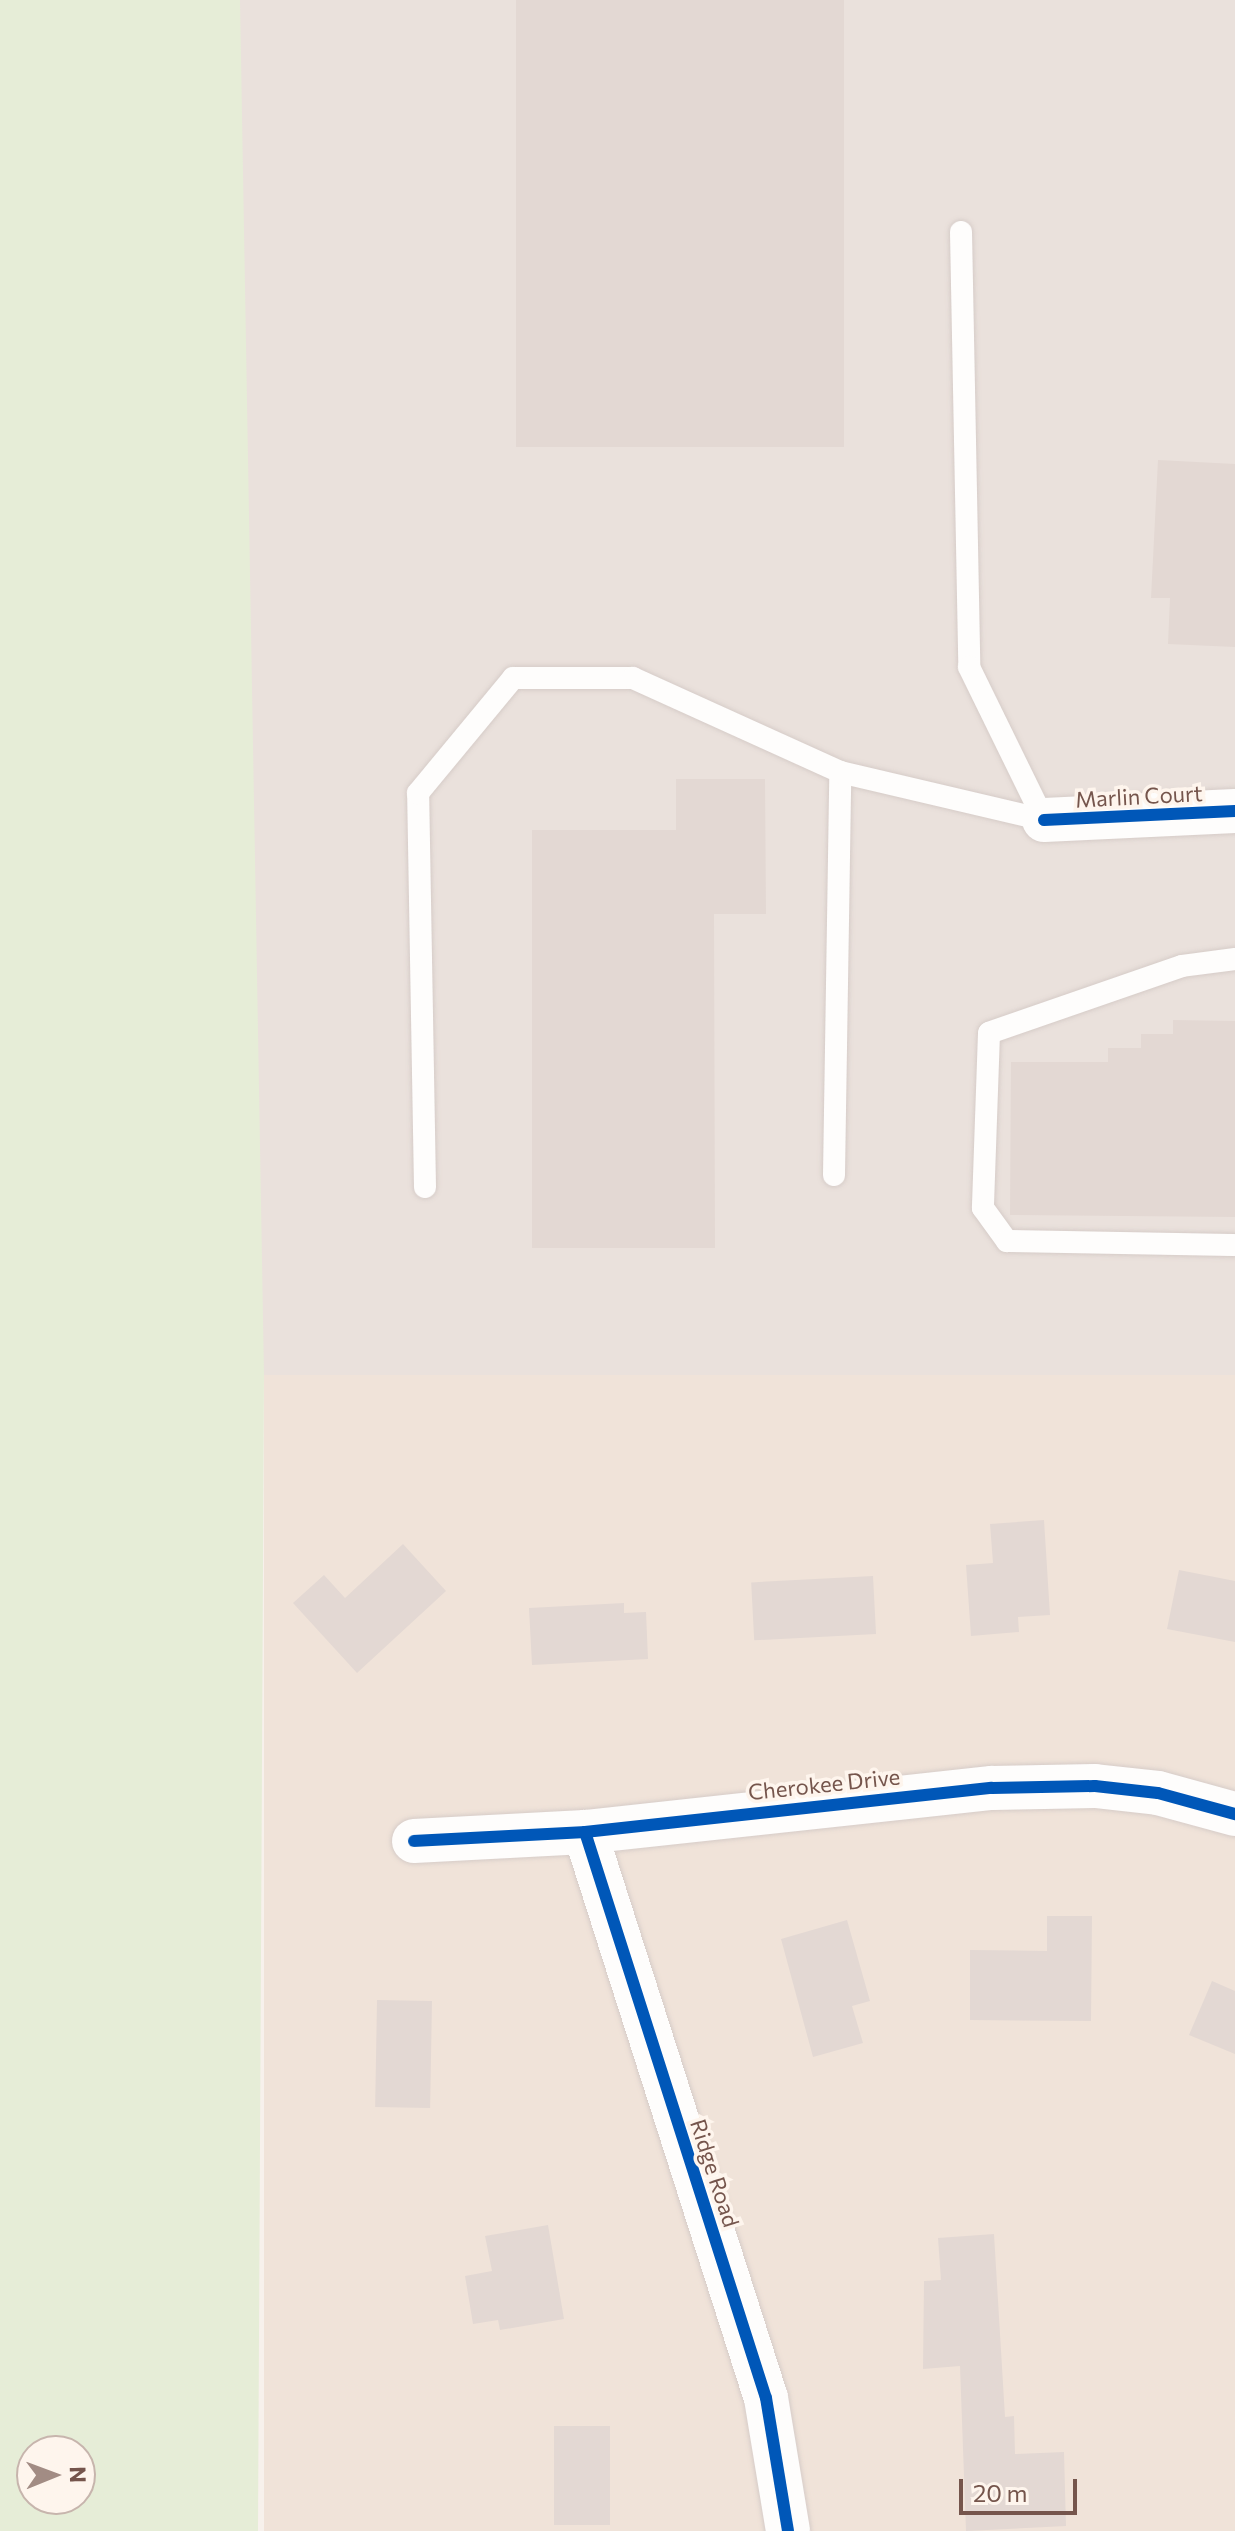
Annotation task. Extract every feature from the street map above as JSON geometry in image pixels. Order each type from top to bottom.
[{"type":"street","name":"Marlin Court","points":[[1044,820],[1235,811]]},
{"type":"street","name":"Cherokee Drive","points":[[414,1841],[585,1832],[992,1788],[1126,1790],[1235,1814]]},
{"type":"street","name":"Ridge Road","points":[[585,1832],[766,2398],[788,2531]]},
{"type":"lane","points":[[961,232],[969,667],[1044,820]]},
{"type":"lane","points":[[425,1187],[418,793],[513,678],[633,678],[840,772],[1044,820]]},
{"type":"lane","points":[[834,1175],[840,772]]},
{"type":"lane","points":[[1235,959],[1182,966],[989,1033],[983,1208],[1007,1241],[1235,1245]]},
{"type":"shaded area","points":[[240,0],[1235,0],[1235,1375],[240,1375]]},
{"type":"shaded area","points":[[264,1375],[1235,1375],[1235,2531],[264,2531]]},
{"type":"green space","points":[[0,0],[240,0],[264,1375],[258,2531],[0,2531]]},
{"type":"building","points":[[516,0],[844,0],[844,447],[516,447]]},
{"type":"building","points":[[1158,460],[1235,464],[1235,647],[1168,644],[1170,598],[1151,598]]},
{"type":"building","points":[[676,779],[765,779],[766,914],[714,914],[715,1248],[532,1248],[532,830],[676,830]]},
{"type":"building","points":[[1173,1020],[1235,1021],[1235,1217],[1010,1215],[1011,1062],[1108,1062],[1108,1048],[1141,1048],[1141,1034],[1173,1034]]},
{"type":"building","points":[[1044,1520],[1050,1615],[1018,1617],[1019,1632],[971,1636],[966,1565],[993,1563],[990,1524]]},
{"type":"building","points":[[403,1544],[446,1591],[357,1673],[293,1603],[324,1575],[345,1598]]},
{"type":"building","points":[[1179,1570],[1235,1581],[1235,1642],[1167,1629]]},
{"type":"building","points":[[873,1576],[876,1634],[754,1640],[751,1582]]},
{"type":"building","points":[[624,1603],[624,1613],[646,1612],[648,1659],[532,1665],[529,1608]]},
{"type":"building","points":[[1047,1916],[1092,1916],[1091,2021],[970,2020],[970,1950],[1047,1951]]},
{"type":"building","points":[[847,1920],[870,2001],[852,2006],[863,2043],[813,2057],[781,1939]]},
{"type":"building","points":[[1212,1981],[1235,1991],[1235,2054],[1189,2035]]},
{"type":"building","points":[[377,2000],[432,2001],[430,2108],[375,2107]]},
{"type":"building","points":[[548,2225],[564,2319],[500,2330],[498,2320],[473,2324],[465,2276],[492,2271],[485,2236]]},
{"type":"building","points":[[994,2234],[1005,2417],[1014,2416],[1015,2454],[1064,2452],[1066,2526],[966,2531],[960,2366],[923,2369],[924,2281],[941,2280],[938,2238]]},
{"type":"building","points":[[554,2426],[610,2426],[610,2525],[554,2525]]},
{"type":"cycle path","points":[[1044,820],[1235,811]]},
{"type":"cycle path","points":[[414,1841],[585,1832],[992,1788],[1095,1786],[1158,1793],[1235,1814]]},
{"type":"cycle path","points":[[585,1832],[766,2398],[788,2531]]}]
